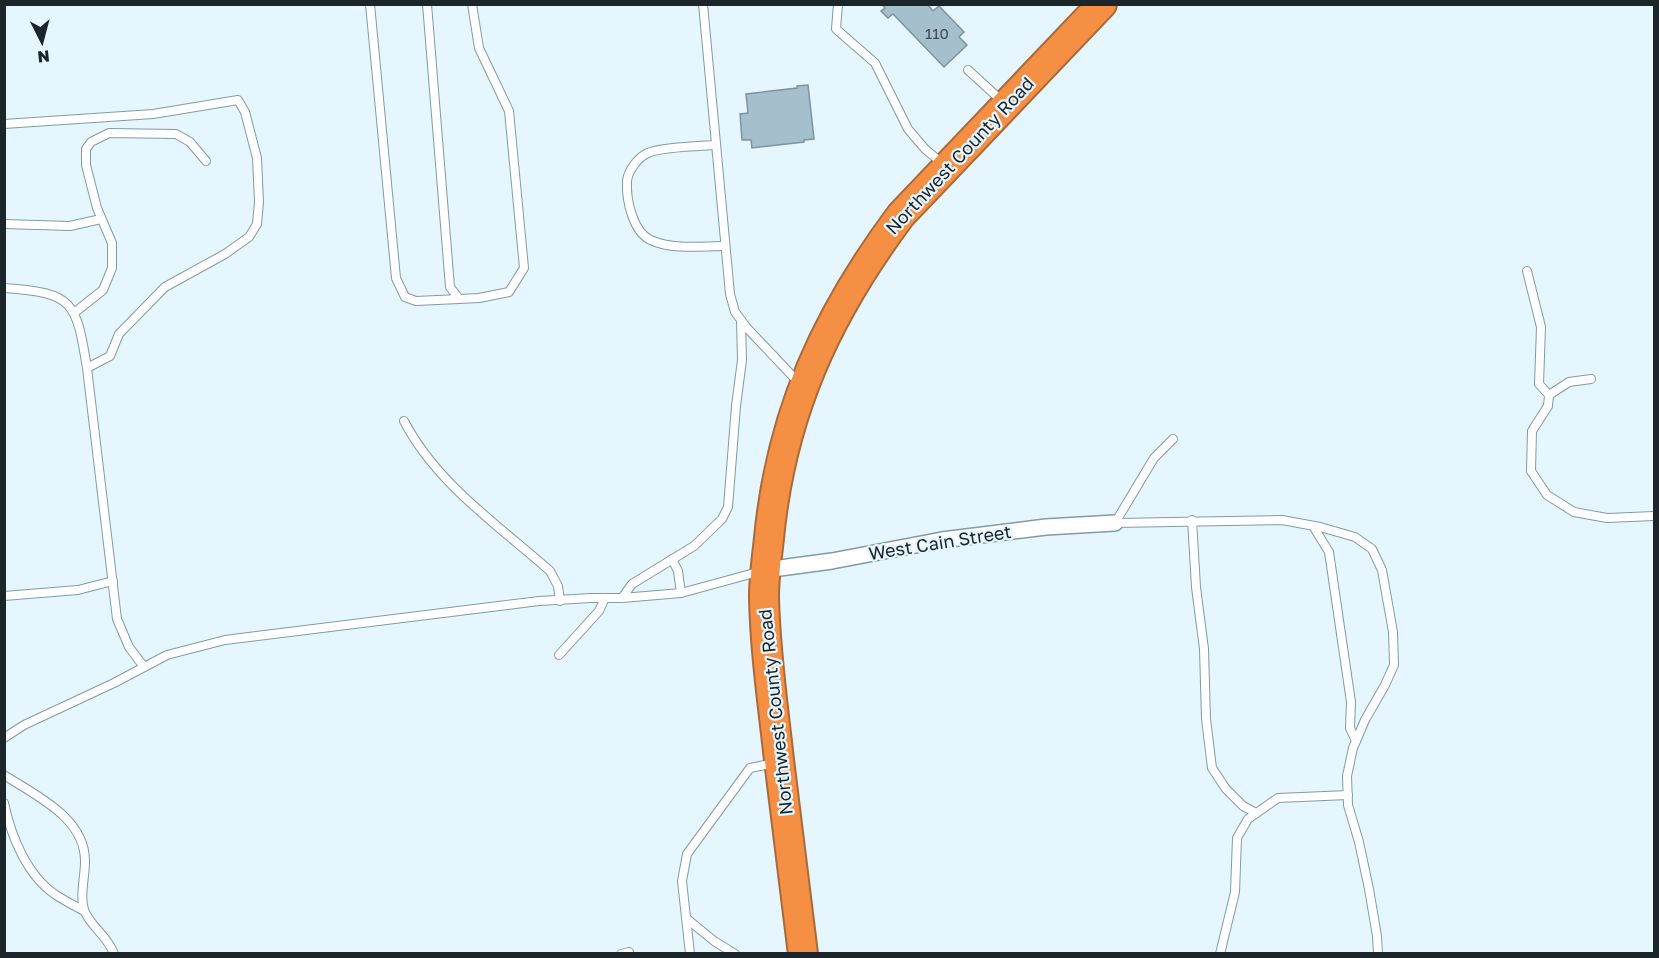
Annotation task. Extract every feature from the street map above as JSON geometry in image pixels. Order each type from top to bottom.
[{"type":"highway","name":"Northwest County Road","points":[[803,954],[767,654],[764,596],[772,506],[779,469],[802,387],[830,324],[865,265],[901,215],[1102,4]]},
{"type":"street","name":"West Cain Street","points":[[765,570],[832,561],[942,540],[1046,527],[1115,523]]},
{"type":"lane","points":[[370,4],[396,278],[405,297],[416,301],[478,298],[509,292],[524,268],[509,111],[479,48],[472,4]]},
{"type":"lane","points":[[427,4],[450,287],[459,298]]},
{"type":"lane","points":[[703,4],[730,294],[735,312],[741,320],[802,387]]},
{"type":"lane","points":[[838,4],[836,28],[875,63],[908,129],[924,149],[947,167]]},
{"type":"lane","points":[[968,70],[1006,105]]},
{"type":"lane","points":[[4,124],[153,114],[238,100],[244,112],[257,158],[257,224],[249,237],[225,254],[165,287],[120,334],[110,356],[87,368]]},
{"type":"lane","points":[[74,313],[103,290],[111,268],[112,243],[101,219],[86,165],[86,149],[91,142],[109,133],[176,134],[190,142],[206,161]]},
{"type":"lane","points":[[716,145],[681,147],[648,153],[633,165],[627,180],[634,224],[651,241],[685,247],[726,246]]},
{"type":"lane","points":[[4,224],[70,226],[101,219]]},
{"type":"lane","points":[[1527,270],[1541,327],[1539,384],[1549,395],[1548,406],[1532,431],[1531,471],[1546,495],[1574,512],[1607,518],[1654,516]]},
{"type":"lane","points":[[4,288],[53,294],[67,303],[81,331],[117,619],[129,647],[144,667]]},
{"type":"lane","points":[[622,598],[632,584],[701,539],[722,519],[728,507],[742,360],[741,320]]},
{"type":"lane","points":[[1549,395],[1569,382],[1591,379]]},
{"type":"lane","points":[[404,421],[429,461],[454,487],[549,571],[558,586],[560,601]]},
{"type":"lane","points":[[1115,523],[1154,458],[1173,439]]},
{"type":"lane","points":[[1192,520],[1196,587],[1204,649],[1206,718],[1212,768],[1226,789],[1243,806],[1256,813]]},
{"type":"lane","points":[[1115,523],[1282,520],[1355,537],[1372,549],[1382,570],[1393,632],[1394,665],[1356,741],[1347,776],[1348,805],[1369,889],[1378,954]]},
{"type":"lane","points":[[1313,526],[1329,552],[1351,702],[1350,728],[1356,741]]},
{"type":"lane","points":[[672,559],[678,571],[681,593]]},
{"type":"lane","points":[[4,738],[24,724],[167,655],[225,639],[539,601],[681,593],[765,570]]},
{"type":"lane","points":[[4,596],[78,590],[113,581]]},
{"type":"lane","points":[[559,655],[599,611],[605,598]]},
{"type":"lane","points":[[690,954],[682,881],[687,854],[750,768],[780,762]]},
{"type":"lane","points":[[4,774],[59,811],[78,836],[85,850],[86,860],[84,911]]},
{"type":"lane","points":[[1220,954],[1235,892],[1237,838],[1248,819],[1278,798],[1348,795]]},
{"type":"lane","points":[[4,803],[9,826],[33,873],[54,894],[84,911],[110,942],[114,954]]},
{"type":"lane","points":[[686,918],[735,954]]},
{"type":"building","points":[[882,4],[927,4],[933,11],[939,6],[964,32],[959,37],[967,45],[944,67],[893,14],[888,18],[881,11],[885,8]]},
{"type":"building","points":[[808,85],[814,139],[752,148],[751,140],[742,140],[740,114],[748,113],[746,94]]}]
